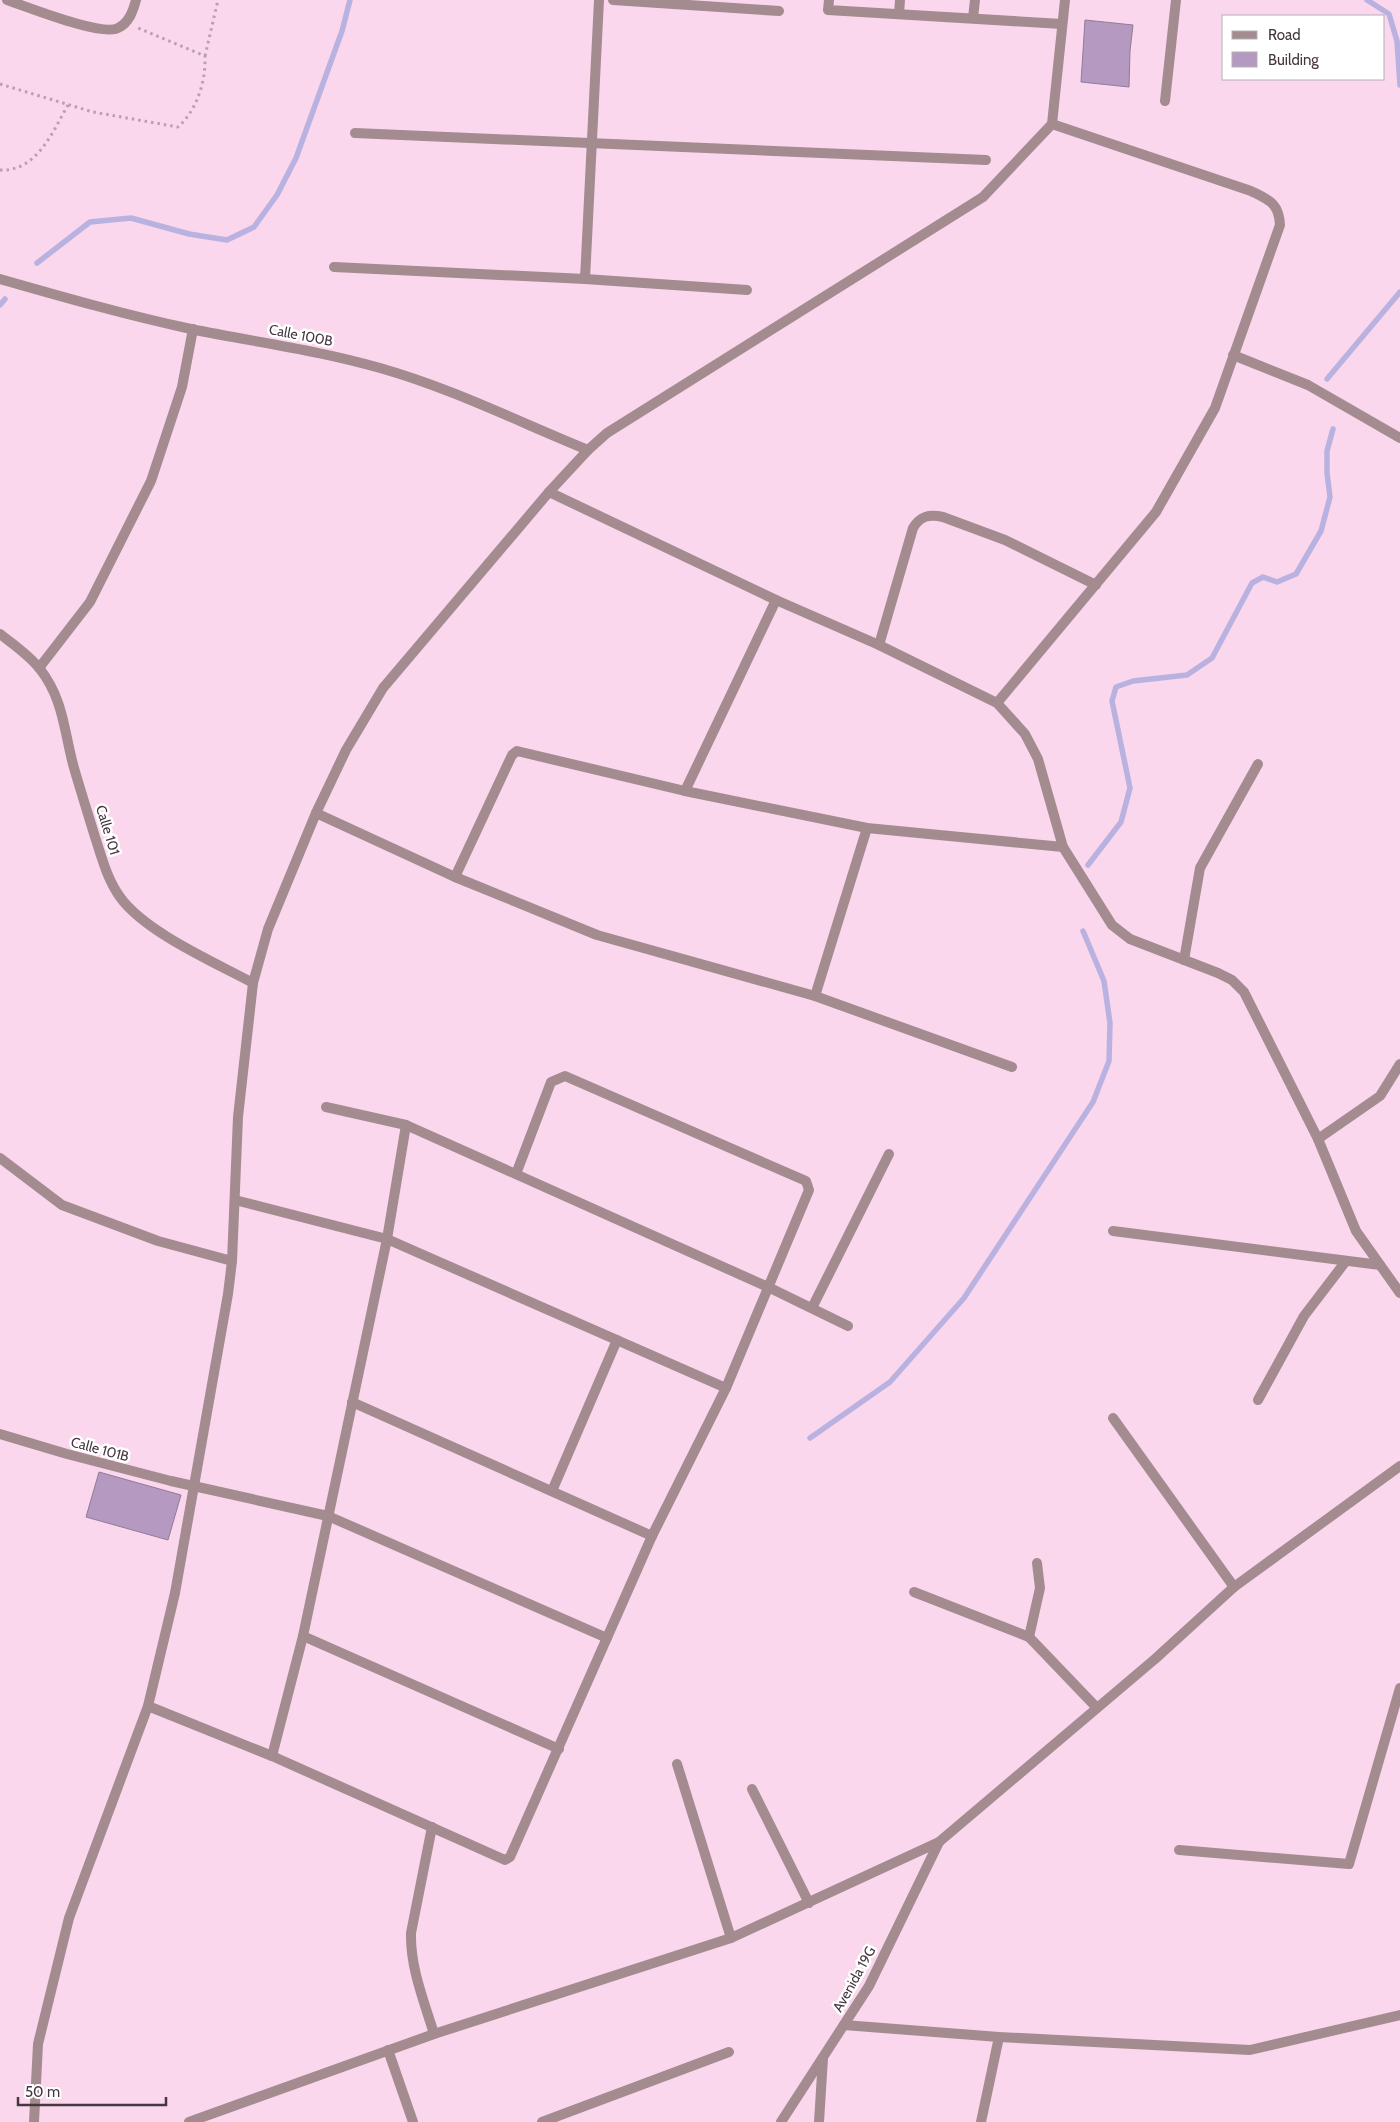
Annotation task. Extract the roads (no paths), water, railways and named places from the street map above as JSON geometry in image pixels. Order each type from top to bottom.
[{"type":"street","points":[[7,0],[80,24],[109,31],[126,23],[136,0]]},
{"type":"street","points":[[584,279],[599,0]]},
{"type":"street","points":[[613,0],[779,11]]},
{"type":"street","points":[[829,0],[828,10],[1062,24]]},
{"type":"street","points":[[899,14],[900,0]]},
{"type":"street","points":[[973,18],[974,0]]},
{"type":"street","points":[[34,2122],[38,2044],[69,1918],[148,1706],[174,1593],[195,1485],[232,1261],[238,1116],[253,983],[268,930],[316,813],[346,750],[383,688],[549,492],[588,450],[607,434],[983,197],[1052,124],[1065,0]]},
{"type":"street","points":[[1165,100],[1176,0]]},
{"type":"street","points":[[997,703],[1156,512],[1215,408],[1280,225],[1280,212],[1272,203],[1251,191],[1052,124]]},
{"type":"street","points":[[355,133],[986,160]]},
{"type":"street","points":[[334,267],[584,279],[746,290]]},
{"type":"street","name":"Calle 100B","points":[[0,278],[121,313],[193,329],[329,354],[382,368],[588,450]]},
{"type":"street","points":[[39,668],[90,602],[151,481],[182,387],[193,329]]},
{"type":"street","points":[[1233,355],[1308,385],[1400,438]]},
{"type":"street","points":[[549,492],[776,600],[879,645],[997,703],[1025,734],[1038,759],[1063,847],[1112,925],[1130,939],[1232,980],[1244,992],[1318,1139],[1356,1231],[1400,1294]]},
{"type":"street","points":[[879,645],[913,528],[918,520],[924,517],[933,515],[943,517],[1005,540],[1096,585]]},
{"type":"street","points":[[685,791],[776,600]]},
{"type":"street","name":"Calle 101","points":[[0,634],[39,668],[52,687],[61,708],[74,767],[108,878],[120,898],[139,917],[164,934],[253,983]]},
{"type":"street","points":[[455,877],[512,756],[517,751],[685,791],[867,828],[1063,847]]},
{"type":"street","points":[[1184,960],[1200,868],[1258,764]]},
{"type":"street","points":[[316,813],[455,877],[612,940],[815,996],[1012,1068]]},
{"type":"street","points":[[815,996],[867,828]]},
{"type":"street","points":[[1318,1139],[1380,1096],[1400,1064]]},
{"type":"street","points":[[148,1706],[272,1756],[505,1860],[508,1859],[559,1749],[652,1536],[726,1388],[809,1190],[806,1181],[565,1076],[552,1082],[516,1174]]},
{"type":"street","points":[[326,1107],[406,1125],[768,1286],[848,1326]]},
{"type":"street","points":[[272,1756],[303,1636],[387,1239],[406,1125]]},
{"type":"street","points":[[812,1308],[889,1154]]},
{"type":"street","points":[[0,1158],[62,1205],[158,1242],[232,1261]]},
{"type":"street","points":[[235,1200],[387,1239],[726,1388]]},
{"type":"street","points":[[1113,1231],[1380,1265]]},
{"type":"street","points":[[1258,1400],[1304,1316],[1346,1261]]},
{"type":"street","points":[[552,1491],[617,1340]]},
{"type":"street","points":[[352,1402],[652,1536]]},
{"type":"street","points":[[1113,1418],[1234,1587]]},
{"type":"street","name":"Calle 101B","points":[[0,1434],[67,1454],[171,1481],[328,1516],[607,1638]]},
{"type":"street","points":[[189,2122],[434,2034],[731,1938],[809,1903],[866,1874],[939,1842],[1097,1708],[1234,1587],[1400,1466]]},
{"type":"street","points":[[1029,1637],[1040,1588],[1037,1563]]},
{"type":"street","points":[[914,1592],[1029,1637],[1097,1708]]},
{"type":"street","points":[[303,1636],[559,1749]]},
{"type":"street","points":[[1179,1850],[1349,1864],[1400,1688]]},
{"type":"street","points":[[677,1764],[731,1938]]},
{"type":"street","points":[[752,1788],[809,1903]]},
{"type":"street","points":[[432,1827],[411,1933],[411,1947],[412,1961],[434,2034]]},
{"type":"street","name":"Avenida 19G","points":[[781,2122],[869,1986],[939,1842]]},
{"type":"street","points":[[844,2025],[999,2037],[1250,2050],[1400,2015]]},
{"type":"street","points":[[981,2122],[999,2037]]},
{"type":"street","points":[[388,2050],[413,2122]]},
{"type":"street","points":[[542,2122],[729,2052]]},
{"type":"street","points":[[819,2122],[824,2057]]},
{"type":"waterway","points":[[37,263],[90,222],[131,218],[189,234],[227,240],[254,227],[277,195],[296,158],[342,31],[350,0]]},
{"type":"waterway","points":[[1367,0],[1389,14],[1397,41],[1400,85]]},
{"type":"waterway","points":[[1327,379],[1400,292]]},
{"type":"waterway","points":[[0,305],[5,299]]},
{"type":"waterway","points":[[1088,865],[1121,822],[1130,788],[1112,701],[1116,687],[1133,681],[1187,675],[1212,658],[1252,583],[1263,577],[1277,582],[1296,574],[1321,531],[1330,497],[1327,451],[1333,429]]},
{"type":"waterway","points":[[810,1438],[890,1382],[964,1298],[1093,1102],[1109,1061],[1110,1023],[1104,981],[1083,931]]}]
